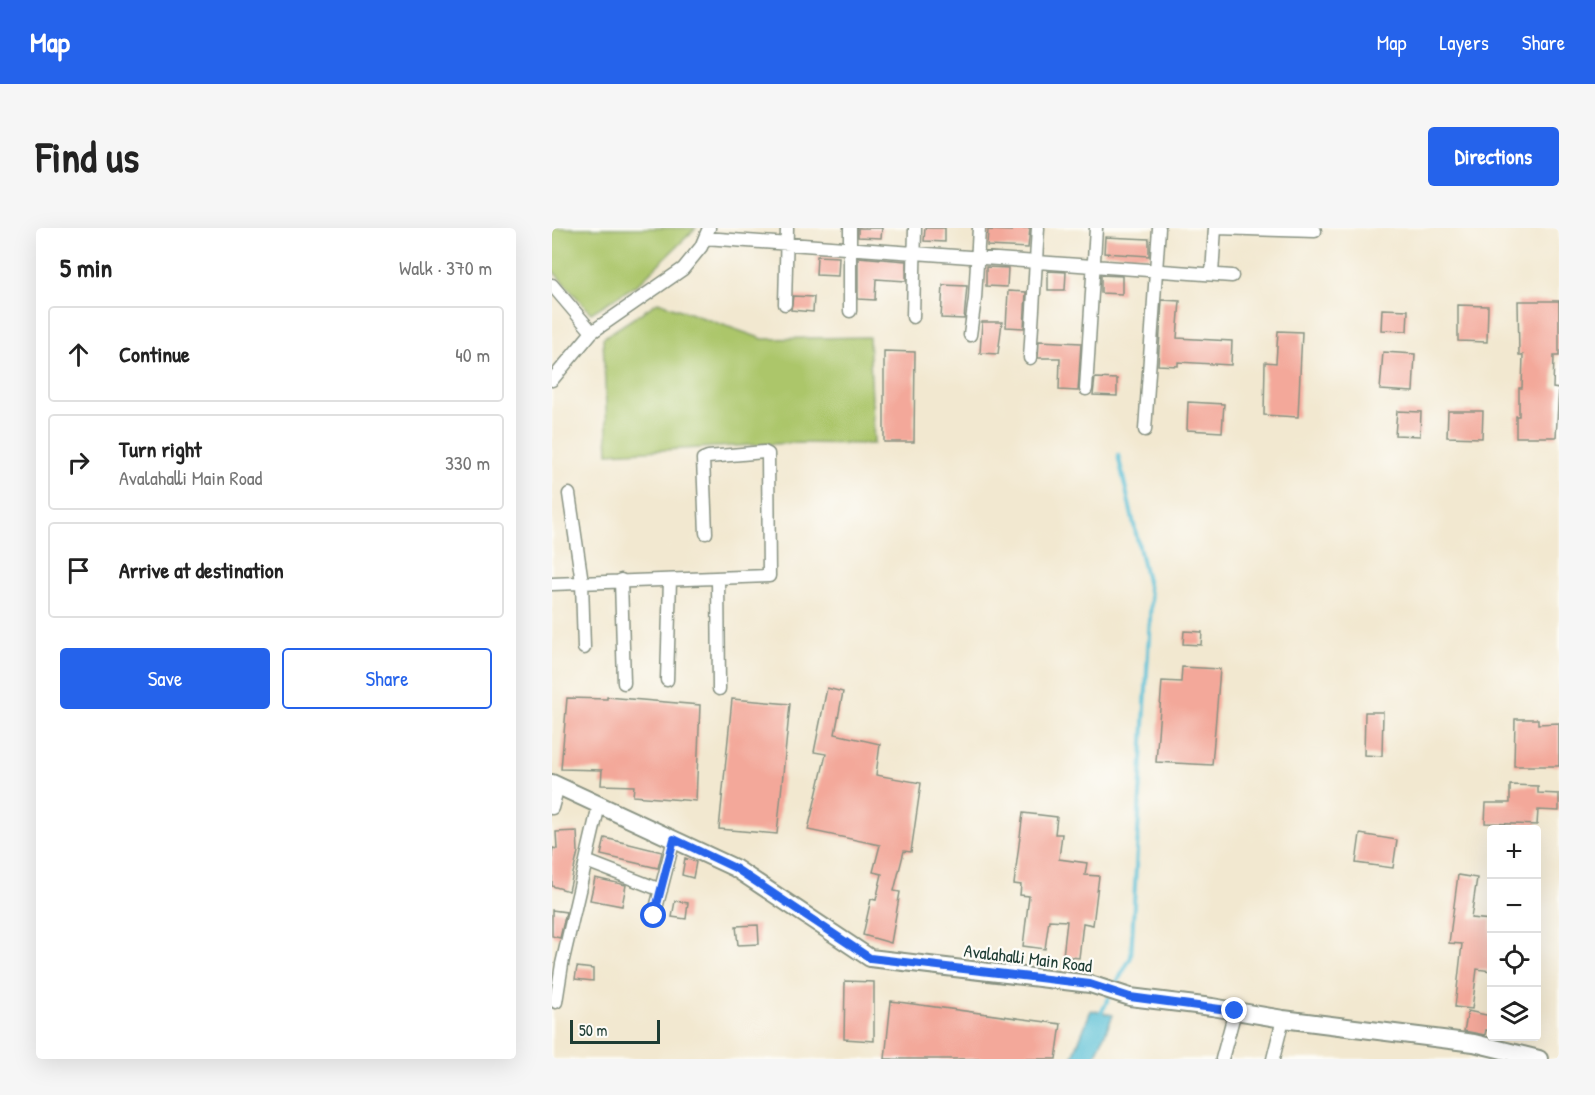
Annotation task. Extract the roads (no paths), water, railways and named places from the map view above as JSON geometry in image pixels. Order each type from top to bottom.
[{"type":"main road","name":"Avalahalli Main Road","points":[[555,785],[735,868],[870,958],[1090,984],[1130,997],[1474,1043],[1539,1059]]},
{"type":"street","points":[[785,304],[787,228]]},
{"type":"street","points":[[850,228],[850,311]]},
{"type":"street","points":[[913,317],[915,228]]},
{"type":"street","points":[[970,335],[975,299],[979,228]]},
{"type":"street","points":[[1030,358],[1038,228]]},
{"type":"street","points":[[1086,389],[1096,228]]},
{"type":"street","points":[[1145,430],[1159,228]]},
{"type":"street","points":[[1212,274],[1217,228],[1315,231]]},
{"type":"street","points":[[552,380],[592,332],[683,269],[701,247],[707,233],[787,244],[1232,276]]},
{"type":"street","points":[[552,285],[592,332]]},
{"type":"street","points":[[552,584],[768,576],[768,454],[753,453],[703,459],[706,533]]},
{"type":"street","points":[[569,494],[582,582],[584,648]]},
{"type":"street","points":[[718,578],[719,689]]},
{"type":"street","points":[[621,580],[624,683]]},
{"type":"street","points":[[667,680],[669,580]]},
{"type":"street","points":[[552,807],[555,785]]},
{"type":"street","points":[[556,1002],[562,964],[599,805]]},
{"type":"street","points":[[654,916],[674,839]]},
{"type":"street","points":[[586,861],[662,890]]},
{"type":"street","points":[[1222,1059],[1235,1011]]},
{"type":"street","points":[[1273,1059],[1283,1019]]},
{"type":"water","points":[[1091,1010],[1113,1015],[1094,1059],[1072,1059]]},
{"type":"waterway","points":[[1115,986],[1131,957],[1151,599],[1118,455]]},
{"type":"waterway","points":[[1100,1015],[1110,996]]}]
